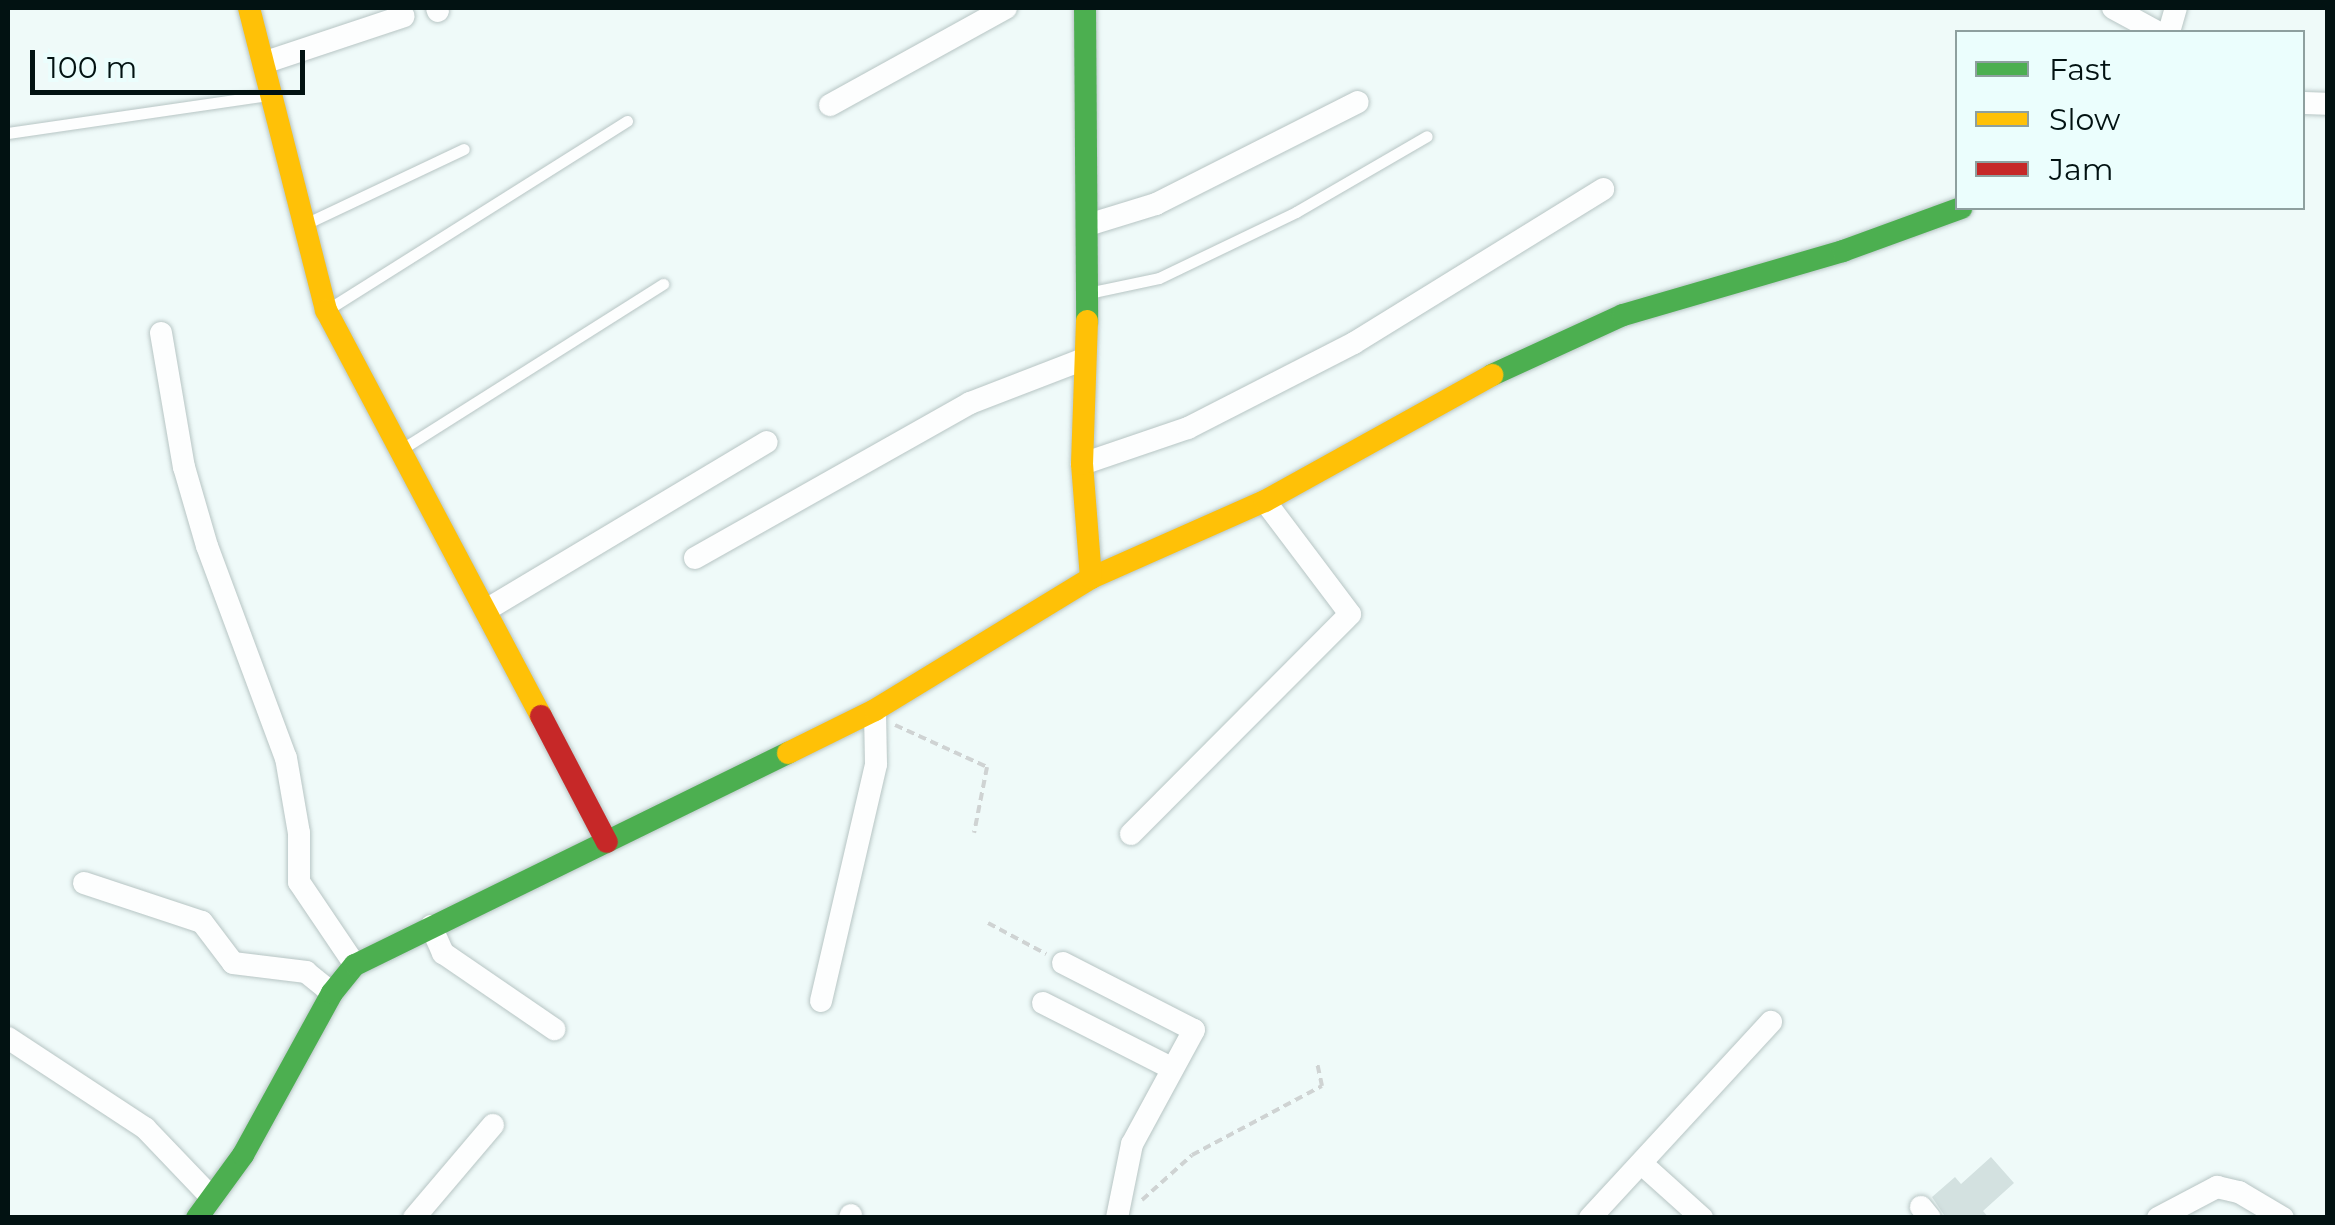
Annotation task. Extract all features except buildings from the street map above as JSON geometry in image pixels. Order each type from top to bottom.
[{"type":"street","points":[[249,8],[266,62],[300,227],[326,310],[608,842]]},
{"type":"street","points":[[830,105],[1006,8]]},
{"type":"street","points":[[1086,8],[1091,224],[1082,464],[1091,578]]},
{"type":"street","points":[[2113,8],[2153,30]]},
{"type":"street","points":[[266,62],[404,16]]},
{"type":"street","points":[[1091,224],[1156,204],[1358,102]]},
{"type":"street","points":[[1082,464],[1188,428],[1354,343],[1603,189]]},
{"type":"street","points":[[197,1218],[243,1156],[332,994],[355,964],[875,710],[1091,578],[1264,502],[1442,400],[1622,315],[1843,251],[1955,210]]},
{"type":"street","points":[[161,334],[184,467],[207,546],[286,758],[299,833],[299,882],[355,964]]},
{"type":"street","points":[[695,558],[970,403],[1084,359]]},
{"type":"street","points":[[486,610],[766,442]]},
{"type":"street","points":[[1130,834],[1350,614],[1264,502]]},
{"type":"street","points":[[821,1001],[876,764],[875,710]]},
{"type":"street","points":[[84,884],[202,922],[233,962],[306,972],[332,994]]},
{"type":"street","points":[[431,926],[443,953],[554,1029]]},
{"type":"street","points":[[1063,963],[1194,1030],[1132,1144],[1118,1215]]},
{"type":"street","points":[[1042,1004],[1171,1068]]},
{"type":"street","points":[[1590,1218],[1771,1022]]},
{"type":"street","points":[[13,1048],[145,1128],[211,1197]]},
{"type":"street","points":[[414,1218],[494,1125]]},
{"type":"street","points":[[1642,1164],[1702,1218]]},
{"type":"street","points":[[2158,1218],[2217,1187],[2240,1192],[2282,1218]]},
{"type":"lane","points":[[8,133],[273,94]]},
{"type":"lane","points":[[326,310],[628,121]]},
{"type":"lane","points":[[1087,294],[1159,278],[1296,212],[1427,136]]},
{"type":"lane","points":[[300,227],[464,149]]},
{"type":"lane","points":[[402,449],[663,284]]},
{"type":"path","points":[[875,710],[909,736],[987,767],[974,834]]},
{"type":"path","points":[[988,923],[1063,963]]},
{"type":"path","points":[[1118,1215],[1220,1138],[1258,1116],[1291,1108],[1322,1086],[1317,1063]]},
{"type":"traffic: fast","points":[[1085,8],[1087,321]]},
{"type":"traffic: fast","points":[[1492,375],[1623,315],[1843,251],[1956,210]]},
{"type":"traffic: fast","points":[[197,1218],[243,1155],[332,993],[355,965],[788,753]]},
{"type":"traffic: slow","points":[[249,8],[326,310],[541,716]]},
{"type":"traffic: slow","points":[[788,753],[875,710],[1091,578],[1082,464],[1087,321]]},
{"type":"traffic: slow","points":[[1091,578],[1265,501],[1492,375]]},
{"type":"traffic: jam","points":[[541,716],[607,842]]}]
